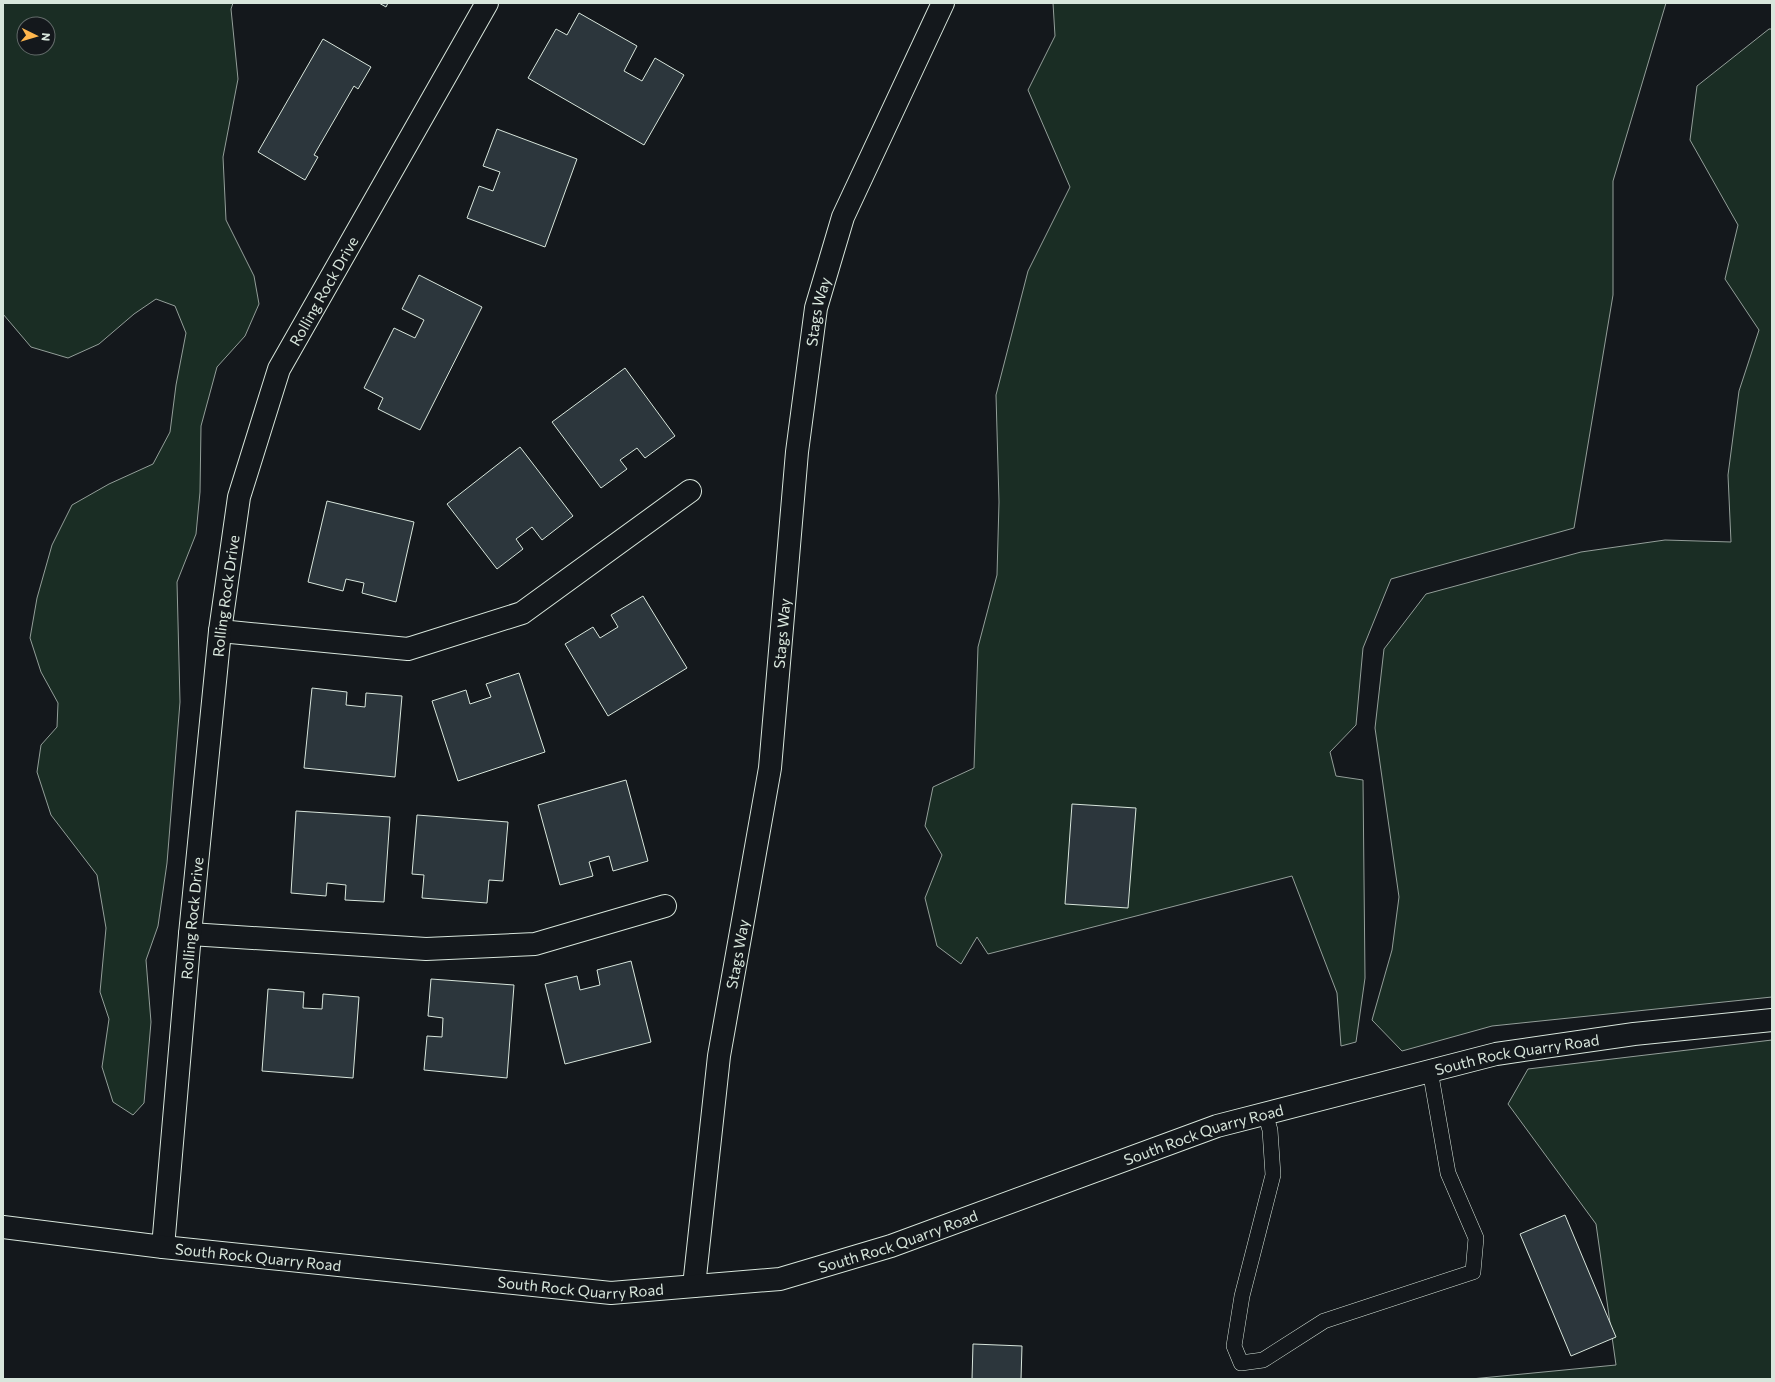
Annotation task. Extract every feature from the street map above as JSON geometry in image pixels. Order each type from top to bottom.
[{"type":"street","name":"Rolling Rock Drive","points":[[163,1247],[190,934],[220,631],[239,497],[279,369],[487,3]]},
{"type":"street","name":"Stags Way","points":[[694,1286],[719,1056],[770,768],[797,452],[816,308],[843,217],[943,3]]},
{"type":"street","points":[[220,631],[408,650],[522,613],[690,491]]},
{"type":"street","points":[[190,934],[426,950],[535,944],[665,906]]},
{"type":"street","name":"South Rock Quarry Road","points":[[3,1227],[163,1247],[611,1293],[780,1279],[891,1246],[1217,1126],[1265,1113],[1496,1054],[1634,1034],[1772,1020]]},
{"type":"lane","points":[[1265,1113],[1270,1130],[1273,1175],[1242,1296],[1234,1346],[1241,1363],[1263,1360],[1324,1321],[1472,1272],[1476,1238],[1448,1173],[1430,1070]]},
{"type":"green space","points":[[3,3],[233,3],[231,9],[238,79],[223,157],[226,220],[254,276],[259,304],[245,336],[217,367],[201,426],[200,492],[196,534],[177,582],[180,702],[167,863],[158,926],[146,960],[151,1022],[144,1103],[133,1115],[113,1102],[102,1067],[109,1019],[100,992],[106,928],[97,875],[51,815],[37,772],[41,745],[57,727],[58,703],[41,672],[30,638],[37,598],[52,545],[72,505],[109,484],[153,464],[170,432],[176,385],[186,333],[175,306],[156,299],[134,314],[99,344],[68,358],[31,347],[3,314]]},
{"type":"green space","points":[[1053,3],[1666,3],[1613,181],[1613,295],[1574,528],[1391,579],[1363,648],[1356,725],[1330,752],[1336,776],[1363,780],[1365,978],[1356,1042],[1341,1046],[1337,993],[1292,876],[988,954],[977,937],[961,964],[937,946],[925,898],[942,855],[925,826],[933,787],[974,768],[978,647],[997,575],[999,502],[996,395],[1028,271],[1070,187],[1028,90],[1055,36]]},
{"type":"green space","points":[[1769,29],[1772,29],[1772,997],[1492,1026],[1402,1051],[1372,1020],[1392,950],[1399,897],[1375,728],[1384,649],[1426,594],[1581,552],[1665,540],[1731,542],[1728,475],[1739,391],[1759,330],[1725,279],[1738,225],[1690,140],[1697,86]]},
{"type":"green space","points":[[1772,1040],[1772,1379],[1471,1379],[1616,1365],[1596,1224],[1508,1104],[1528,1069]]},
{"type":"building","points":[[379,3],[388,3],[386,7]]},
{"type":"building","points":[[579,13],[637,46],[624,71],[642,81],[655,58],[684,75],[644,145],[528,78],[556,29],[567,35]]},
{"type":"building","points":[[323,39],[371,67],[358,89],[354,86],[314,155],[318,157],[305,180],[258,152]]},
{"type":"building","points":[[497,129],[577,159],[545,247],[467,218],[479,186],[493,191],[500,172],[483,166]]},
{"type":"building","points":[[419,275],[482,307],[420,430],[378,409],[383,398],[364,388],[394,328],[415,338],[424,320],[402,309]]},
{"type":"building","points":[[625,368],[675,436],[645,458],[637,448],[620,460],[627,469],[601,488],[552,422]]},
{"type":"building","points":[[520,447],[573,516],[542,540],[532,527],[516,539],[523,549],[497,569],[447,504]]},
{"type":"building","points":[[327,501],[414,522],[396,602],[362,593],[364,583],[346,579],[343,591],[308,582]]},
{"type":"building","points":[[643,596],[687,668],[608,716],[565,644],[593,627],[600,638],[618,627],[611,615]]},
{"type":"building","points":[[519,673],[545,752],[458,781],[432,701],[466,690],[470,704],[491,697],[486,684]]},
{"type":"building","points":[[312,688],[347,692],[346,705],[365,707],[366,693],[402,696],[395,777],[304,768]]},
{"type":"building","points":[[626,780],[648,861],[613,871],[609,856],[589,862],[593,876],[560,885],[538,805]]},
{"type":"building","points":[[1072,804],[1136,808],[1128,908],[1065,904]]},
{"type":"building","points":[[296,811],[390,817],[384,902],[345,900],[346,885],[327,883],[326,896],[291,893]]},
{"type":"building","points":[[417,815],[508,822],[503,881],[489,880],[487,903],[422,898],[424,875],[412,874]]},
{"type":"building","points":[[631,961],[651,1042],[565,1064],[545,984],[577,976],[580,990],[600,985],[597,970]]},
{"type":"building","points":[[431,979],[514,985],[507,1078],[424,1070],[427,1036],[442,1037],[443,1018],[428,1016]]},
{"type":"building","points":[[268,989],[304,992],[303,1008],[322,1009],[323,994],[359,997],[353,1078],[262,1071]]},
{"type":"building","points":[[1565,1215],[1616,1337],[1571,1356],[1520,1234]]},
{"type":"building","points":[[973,1344],[1022,1346],[1021,1379],[972,1379]]}]
